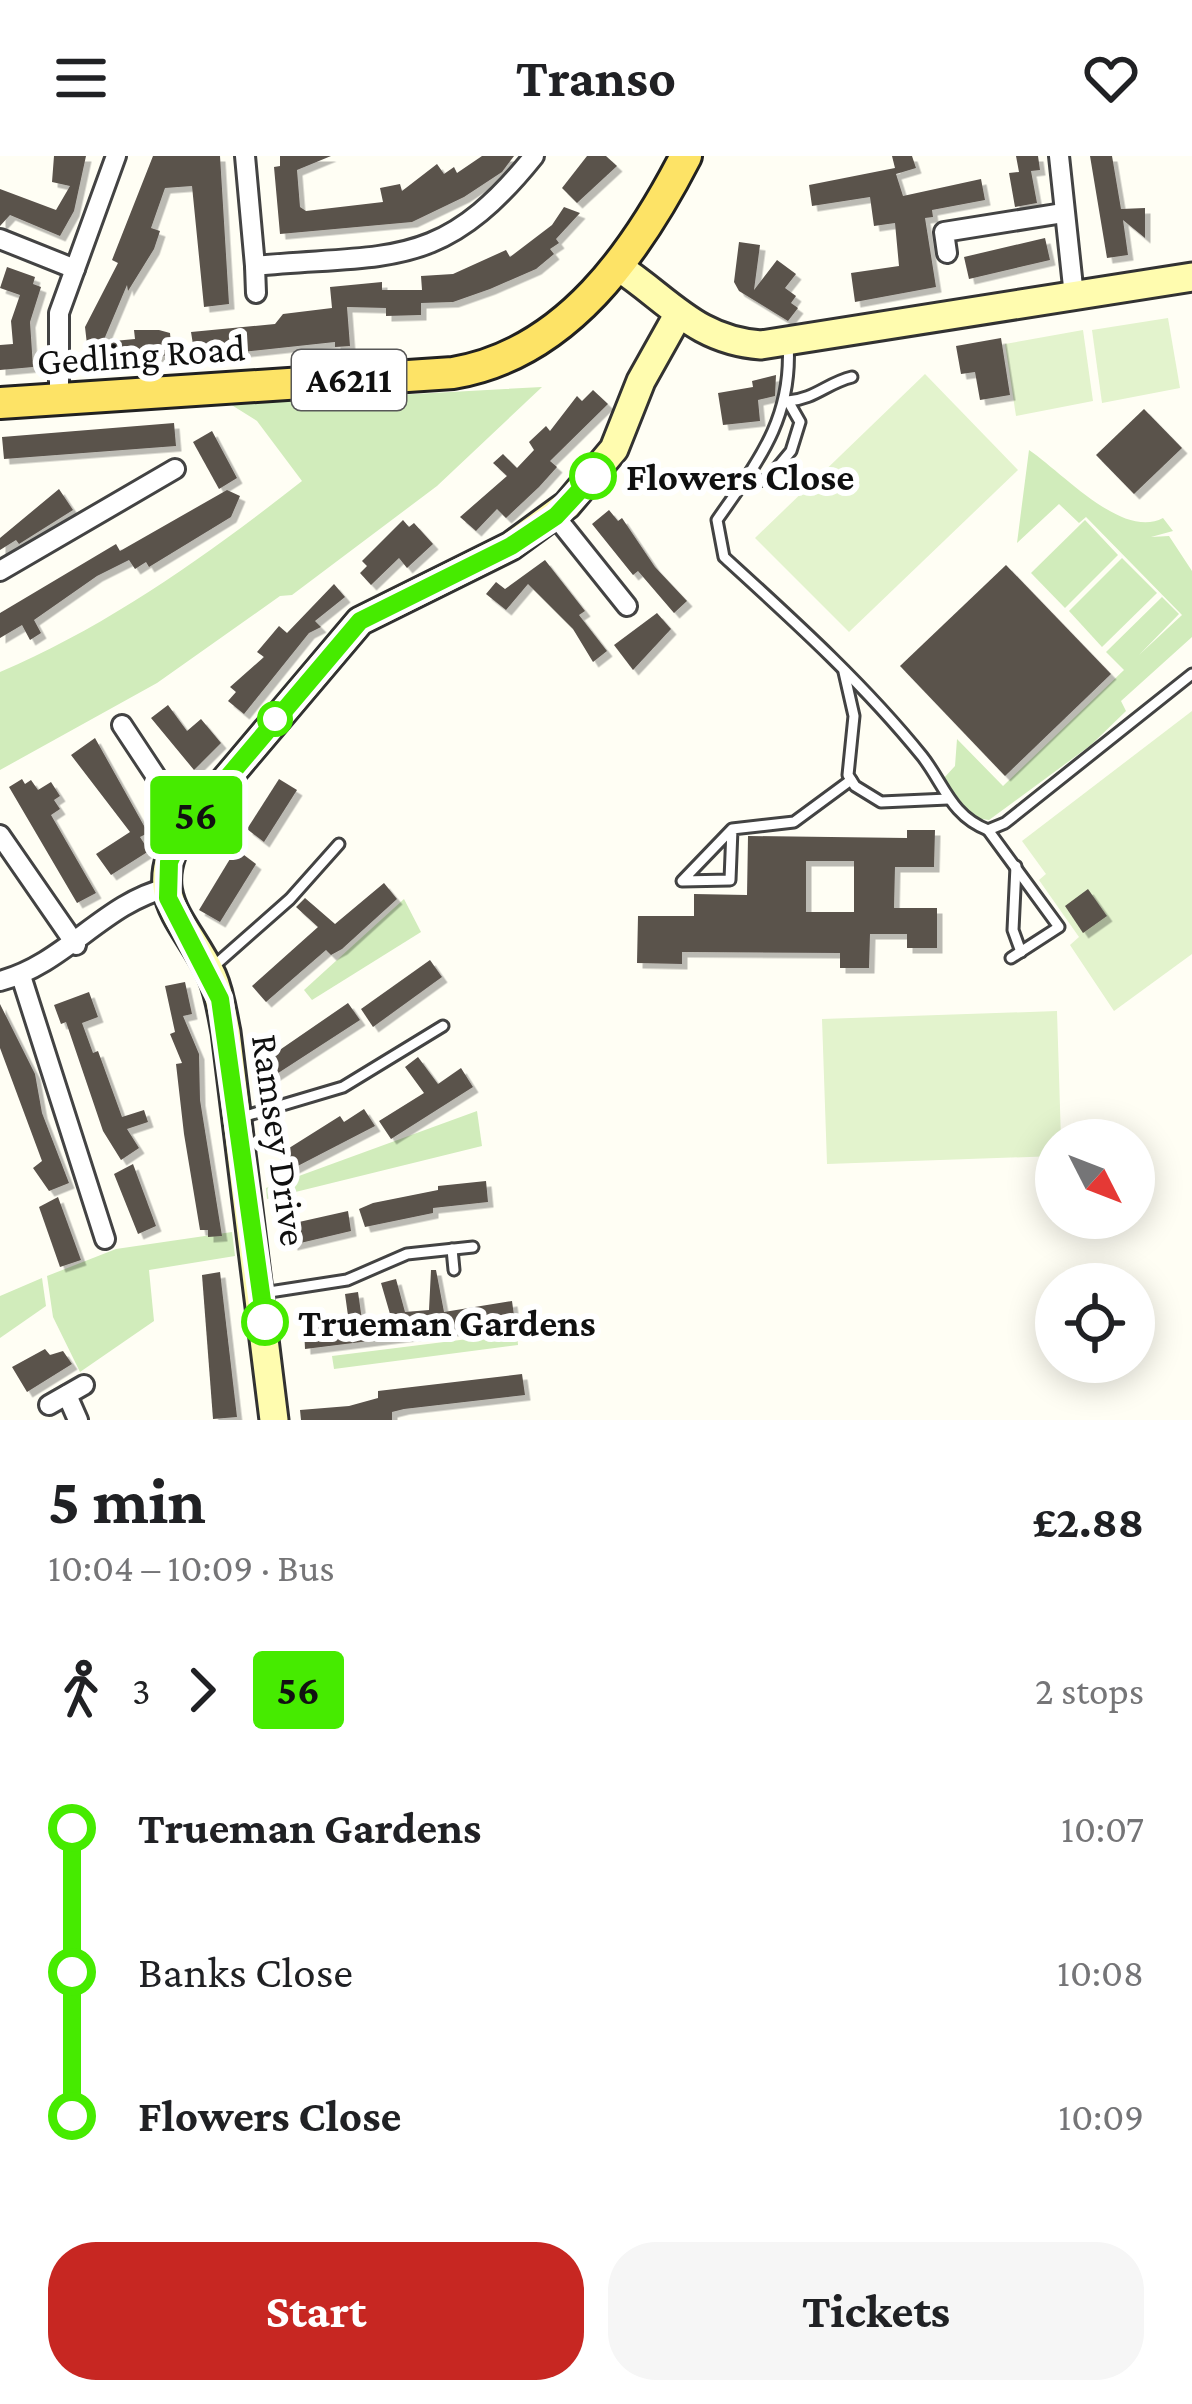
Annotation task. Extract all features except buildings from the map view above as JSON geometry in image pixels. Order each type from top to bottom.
[{"type":"main road","name":"A6211","points":[[612,272],[686,156]]},
{"type":"main road","name":"Gedling Road","points":[[0,403],[477,368],[532,344],[612,272]]},
{"type":"street","points":[[59,398],[57,325],[116,156]]},
{"type":"street","points":[[245,156],[256,292]]},
{"type":"street","points":[[255,266],[393,254],[434,244],[486,212],[534,156]]},
{"type":"street","points":[[1059,156],[1074,296]]},
{"type":"street","points":[[947,253],[944,232],[1063,213]]},
{"type":"street","points":[[0,239],[75,268]]},
{"type":"street","points":[[612,272],[670,301],[678,315],[724,342],[788,341],[1192,278]]},
{"type":"street","points":[[0,981],[21,976],[76,945],[127,902],[167,888],[172,854],[197,813],[360,621],[511,546],[556,516],[614,449],[641,381],[678,315]]},
{"type":"street","points":[[0,572],[120,488],[175,469]]},
{"type":"street","points":[[556,516],[606,596],[627,606]]},
{"type":"street","points":[[122,725],[125,749],[197,813]]},
{"type":"street","points":[[0,835],[76,945]]},
{"type":"street","name":"Ramsey Drive","points":[[167,888],[179,926],[208,970],[220,999],[262,1293],[274,1420]]},
{"type":"street","points":[[21,976],[105,1239]]},
{"type":"street","points":[[77,1226],[98,1218]]},
{"type":"street","points":[[49,1406],[75,1390],[78,1420]]},
{"type":"lane","points":[[742,482],[767,480],[791,451],[800,422],[788,400],[788,341]]},
{"type":"lane","points":[[788,400],[806,400],[826,382],[852,376]]},
{"type":"lane","points":[[788,400],[717,520],[724,557],[842,667],[925,760],[948,799],[970,821],[988,830],[1016,866],[1059,927],[1016,955],[1016,866]]},
{"type":"lane","points":[[842,667],[854,716],[851,780],[867,798],[880,802],[948,799]]},
{"type":"lane","points":[[988,830],[1005,823],[1192,674]]},
{"type":"lane","points":[[732,829],[730,880],[682,881],[732,829],[794,822],[851,780]]},
{"type":"lane","points":[[208,970],[266,923],[339,844]]},
{"type":"lane","points":[[238,1118],[343,1087],[430,1042],[443,1027]]},
{"type":"lane","points":[[262,1293],[346,1280],[389,1258],[473,1246]]},
{"type":"lane","points":[[452,1249],[454,1270]]},
{"type":"green space","points":[[1168,318],[1180,388],[1102,403],[1092,330]]},
{"type":"green space","points":[[1083,330],[1093,401],[1016,416],[1005,344]]},
{"type":"green space","points":[[925,374],[1018,470],[849,632],[755,538]]},
{"type":"green space","points":[[542,387],[437,486],[292,595],[280,596],[157,683],[0,770],[0,672],[81,633],[157,586],[302,481],[257,421],[230,404]]},
{"type":"green space","points":[[1029,450],[1112,512],[1147,522],[1163,518],[1173,531],[1151,537],[1169,536],[1192,571],[1192,637],[1121,701],[1126,711],[1091,745],[989,820],[974,818],[943,779],[955,766],[957,739],[1003,786],[1124,670],[1106,652],[1162,597],[1179,614],[1139,655],[1182,615],[1086,517],[1079,523],[1059,504],[1017,543]]},
{"type":"green space","points":[[1085,520],[1118,555],[1065,608],[1031,573]]},
{"type":"green space","points":[[1122,558],[1157,593],[1102,647],[1069,611]]},
{"type":"green space","points":[[1192,711],[1192,954],[1114,1011],[1070,945],[1079,937],[1039,880],[1046,874],[1022,841]]},
{"type":"green space","points":[[404,899],[421,932],[312,1000],[304,990]]},
{"type":"green space","points":[[1057,1011],[1060,1119],[1035,1119],[1035,1157],[827,1164],[822,1019]]},
{"type":"green space","points":[[477,1111],[482,1146],[267,1199],[266,1188]]},
{"type":"green space","points":[[232,1232],[235,1256],[149,1270],[154,1321],[80,1372],[53,1317],[47,1276],[116,1249]]},
{"type":"green space","points":[[42,1278],[46,1306],[0,1338],[0,1296]]},
{"type":"green space","points":[[517,1333],[518,1345],[334,1369],[332,1356]]},
{"type":"bus line","name":"56","points":[[265,1322],[220,999],[208,970],[179,926],[167,888],[178,838],[328,653],[360,621],[511,546],[556,516],[593,476]]},
{"type":"place","name":"Flowers Close","points":[[593,476]]},
{"type":"place","name":"Trueman Gardens","points":[[265,1322]]}]
